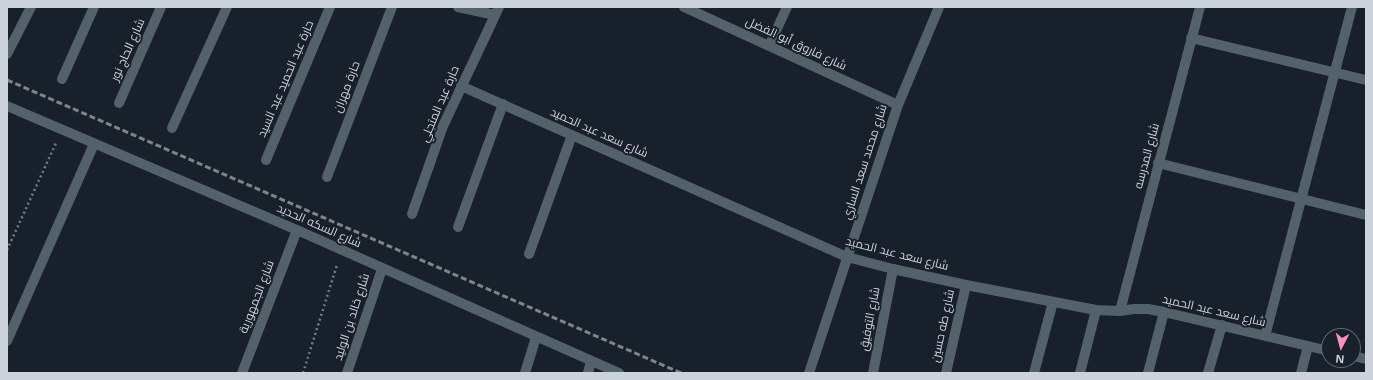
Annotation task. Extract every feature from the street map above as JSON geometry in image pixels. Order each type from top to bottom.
[{"type":"street","points":[[7,54],[31,7]]},
{"type":"street","points":[[62,79],[94,7]]},
{"type":"street","name":"شارع الحاج نور","points":[[119,103],[161,7]]},
{"type":"street","points":[[172,128],[227,7]]},
{"type":"street","name":"حارة عبد الحميد عبد السيد","points":[[266,160],[330,7]]},
{"type":"street","name":"حارة مهران","points":[[327,177],[392,7]]},
{"type":"street","points":[[458,7],[497,11]]},
{"type":"street","points":[[769,46],[787,7]]},
{"type":"street","name":"شارع محمد سعد الساري","points":[[810,373],[898,105],[939,7]]},
{"type":"street","name":"شارع المدرسه","points":[[1120,311],[1200,7]]},
{"type":"street","points":[[1265,336],[1352,7]]},
{"type":"street","name":"شارع فاروق أبو الفضل","points":[[690,8],[898,105]]},
{"type":"street","name":"حارة عبد المتجلي","points":[[412,214],[443,126],[497,11]]},
{"type":"street","points":[[1191,38],[1366,80]]},
{"type":"street","name":"شارع سعد عبد الحميد","points":[[461,86],[847,257],[966,285],[1096,310],[1120,311],[1148,309],[1164,312],[1321,349]]},
{"type":"street","points":[[458,227],[503,104]]},
{"type":"street","name":"شارع السكه الحديد","points":[[7,106],[297,230],[341,251],[619,373]]},
{"type":"street","points":[[529,254],[572,135]]},
{"type":"street","points":[[7,342],[94,144]]},
{"type":"street","points":[[1158,163],[1366,215]]},
{"type":"street","name":"شارع الجمهورية","points":[[242,373],[297,230]]},
{"type":"street","name":"شارع خالد بن الوليد","points":[[347,373],[382,268]]},
{"type":"street","name":"شارع التوفيق","points":[[873,373],[893,269]]},
{"type":"street","name":"شارع طه حسين","points":[[946,373],[966,285]]},
{"type":"street","points":[[1034,373],[1054,302]]},
{"type":"street","points":[[1080,373],[1096,310]]},
{"type":"street","points":[[1148,373],[1164,312]]},
{"type":"street","points":[[1208,373],[1222,325]]},
{"type":"street","points":[[525,373],[536,337]]},
{"type":"street","points":[[1301,373],[1308,346]]},
{"type":"street","points":[[588,373],[591,361]]},
{"type":"path","points":[[7,250],[62,130]]},
{"type":"path","points":[[303,373],[341,251]]},
{"type":"railway","points":[[7,80],[681,373]]}]
